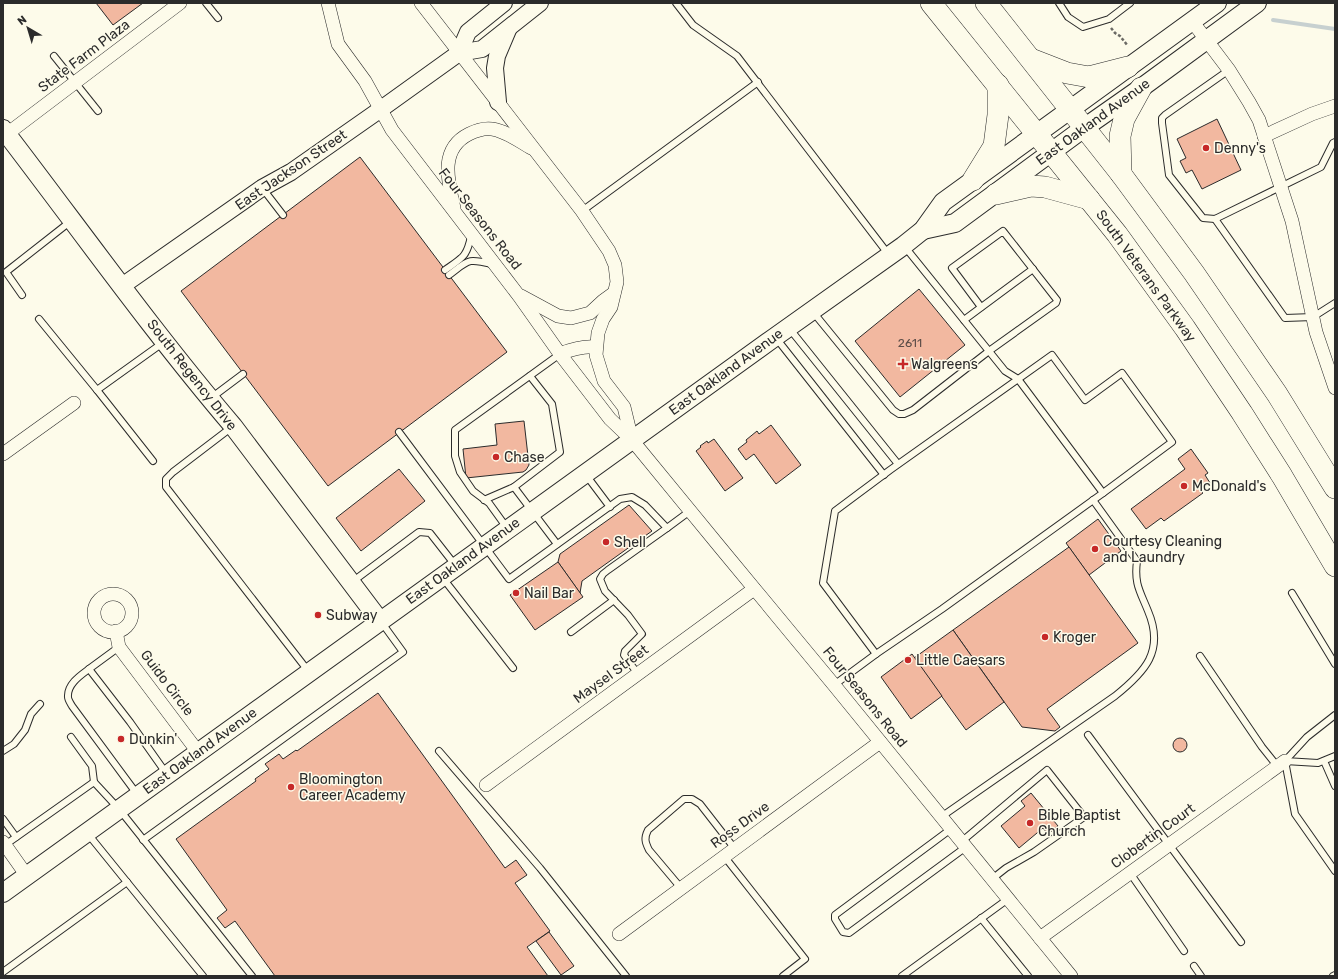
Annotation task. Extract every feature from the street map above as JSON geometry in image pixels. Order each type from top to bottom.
[{"type":"highway","name":"South Veterans Parkway","points":[[931,3],[1117,234],[1185,328],[1282,476],[1335,566]]},
{"type":"highway","points":[[986,3],[1120,174],[1194,273],[1273,387],[1335,488]]},
{"type":"highway","points":[[1031,59],[1067,73],[1089,77],[1128,67]]},
{"type":"highway","points":[[973,180],[994,146],[998,115],[998,85]]},
{"type":"highway","points":[[1120,174],[1120,136],[1124,119],[1141,88]]},
{"type":"highway","points":[[996,194],[1031,186],[1045,187],[1065,194],[1089,199]]},
{"type":"main road","name":"East Oakland Avenue","points":[[3,893],[782,332],[897,251],[923,230],[943,202],[1217,3]]},
{"type":"main road","name":"East Oakland Avenue","points":[[923,230],[955,223],[1257,3]]},
{"type":"main road","name":"South Regency Drive","points":[[5,131],[209,399],[233,426],[380,622]]},
{"type":"street","name":"State Farm Plaza","points":[[5,131],[75,82],[180,3]]},
{"type":"street","name":"Four Seasons Road","points":[[328,3],[338,44],[365,81],[392,130],[496,265],[560,354],[610,419],[632,440],[1071,976]]},
{"type":"street","name":"Four Seasons Road","points":[[421,3],[582,211],[609,250],[615,264],[617,282],[611,307],[600,326],[596,355],[604,381],[624,407],[632,440]]},
{"type":"street","points":[[459,53],[468,32],[504,3]]},
{"type":"street","name":"East Jackson Street","points":[[122,286],[262,188],[291,172],[381,110],[459,53],[482,49],[509,26],[540,3]]},
{"type":"street","points":[[1192,21],[1229,70],[1259,120],[1292,221],[1318,339],[1335,388]]},
{"type":"street","points":[[498,102],[495,65],[509,26]]},
{"type":"street","points":[[1264,136],[1312,114],[1335,106]]},
{"type":"street","points":[[455,212],[448,180],[448,160],[453,148],[462,138],[475,131],[492,129],[506,134],[536,151]]},
{"type":"street","points":[[519,296],[558,316],[571,318],[590,312],[614,293]]},
{"type":"street","points":[[560,354],[571,349],[586,346],[596,347]]},
{"type":"street","points":[[3,454],[74,403]]},
{"type":"street","name":"Maysel Street","points":[[486,785],[754,589]]},
{"type":"street","name":"Guido Circle","points":[[116,632],[119,647],[198,752]]},
{"type":"street","name":"Ross Drive","points":[[619,934],[880,742]]},
{"type":"street","name":"Clobertin Court","points":[[1040,938],[1281,764]]},
{"type":"street","points":[[8,841],[27,876]]},
{"type":"lane","points":[[206,3],[218,18]]},
{"type":"lane","points":[[676,3],[693,25],[737,56],[897,251],[964,320],[1005,371],[1018,379],[1103,493]]},
{"type":"lane","points":[[1059,3],[1068,18],[1083,27],[1109,19],[1130,3]]},
{"type":"lane","points":[[54,56],[98,111]]},
{"type":"lane","points":[[1229,70],[1162,118],[1169,175],[1203,218],[1215,219],[1321,167],[1335,142]]},
{"type":"lane","points":[[582,211],[758,82]]},
{"type":"lane","points":[[262,188],[283,215]]},
{"type":"lane","points":[[1215,219],[1285,318],[1313,317],[1335,304]]},
{"type":"lane","points":[[22,295],[6,272],[73,220]]},
{"type":"lane","points":[[812,311],[893,410],[899,414],[904,414],[913,410],[989,351],[1056,303],[1056,300],[1003,232],[952,269],[982,307]]},
{"type":"lane","points":[[472,234],[465,256],[447,272],[467,261],[476,260],[496,265]]},
{"type":"lane","points":[[964,320],[1032,269]]},
{"type":"lane","points":[[39,319],[153,461]]},
{"type":"lane","points":[[782,332],[898,464]]},
{"type":"lane","points":[[782,332],[884,474]]},
{"type":"lane","points":[[97,390],[165,341]]},
{"type":"lane","points":[[508,529],[489,503],[473,491],[460,472],[455,456],[455,430],[560,354]]},
{"type":"lane","points":[[834,685],[942,609],[1172,442],[1122,374],[1085,400],[1052,355],[884,474],[835,511],[823,583],[876,654]]},
{"type":"lane","points":[[209,399],[243,374]]},
{"type":"lane","points":[[484,500],[514,487],[560,452],[552,404],[530,376]]},
{"type":"lane","points":[[233,426],[173,472],[166,479],[166,487],[310,672]]},
{"type":"lane","points":[[399,432],[509,579],[620,499],[632,497],[645,505],[667,528]]},
{"type":"lane","points":[[585,474],[610,507]]},
{"type":"lane","points":[[514,487],[557,544]]},
{"type":"lane","points":[[941,817],[1115,696],[1133,682],[1148,665],[1154,647],[1154,629],[1149,612],[1138,588],[1135,574],[1138,561],[1093,500]]},
{"type":"lane","points":[[638,674],[624,655],[625,651],[642,634],[605,591],[600,579],[603,574],[690,512]]},
{"type":"lane","points":[[351,583],[419,532],[430,533],[449,572],[513,668]]},
{"type":"lane","points":[[1292,593],[1335,664]]},
{"type":"lane","points":[[571,632],[614,600]]},
{"type":"lane","points":[[143,840],[403,652],[380,622]]},
{"type":"lane","points":[[119,647],[77,678],[70,687],[68,698],[72,706],[138,796]]},
{"type":"lane","points":[[1200,656],[1262,747],[1281,764],[1294,814],[1335,870]]},
{"type":"lane","points":[[90,669],[167,774]]},
{"type":"lane","points":[[3,751],[14,744],[25,730],[31,714],[40,704]]},
{"type":"lane","points":[[1281,764],[1307,737],[1335,715]]},
{"type":"lane","points":[[1088,735],[1241,942]]},
{"type":"lane","points":[[72,737],[92,766],[94,782],[119,809],[252,976]]},
{"type":"lane","points":[[439,750],[540,868],[626,976]]},
{"type":"lane","points":[[1281,764],[1318,763],[1335,756]]},
{"type":"lane","points":[[1324,761],[1335,786]]},
{"type":"lane","points":[[951,829],[835,915],[834,919],[843,932],[849,933],[964,844],[1047,770],[1084,817],[1034,852],[1006,868],[992,880]]},
{"type":"lane","points":[[3,819],[8,841],[94,782]]},
{"type":"lane","points":[[681,888],[649,850],[645,843],[645,837],[648,830],[680,802],[692,799],[700,804],[735,848]]},
{"type":"lane","points":[[86,832],[203,976]]},
{"type":"lane","points":[[724,856],[805,959],[783,976]]},
{"type":"lane","points":[[1130,873],[1184,951]]},
{"type":"lane","points":[[3,972],[127,882]]},
{"type":"lane","points":[[902,976],[1008,899]]},
{"type":"lane","points":[[981,918],[1028,976]]},
{"type":"lane","points":[[1194,966],[1201,976]]},
{"type":"path","points":[[1105,20],[1128,46]]},
{"type":"building","points":[[96,3],[143,3],[113,25]]},
{"type":"building","name":"Denny's","points":[[1217,119],[1241,170],[1202,189],[1192,170],[1186,173],[1180,161],[1186,158],[1177,139]]},
{"type":"building","points":[[360,157],[507,352],[328,486],[181,291]]},
{"type":"building","name":"Walgreens","points":[[919,289],[965,345],[900,397],[855,341]]},
{"type":"building","name":"Chase","points":[[524,421],[529,465],[526,470],[523,472],[466,478],[463,449],[497,445],[495,424]]},
{"type":"building","points":[[771,425],[801,465],[776,484],[754,454],[746,460],[738,449],[757,431],[759,434]]},
{"type":"building","points":[[714,439],[743,478],[725,491],[696,451],[707,441],[708,443]]},
{"type":"building","name":"McDonald's","points":[[1191,449],[1208,473],[1205,475],[1210,483],[1200,490],[1203,493],[1164,521],[1161,518],[1146,529],[1131,509],[1185,469],[1178,459]]},
{"type":"building","points":[[399,469],[425,501],[361,551],[336,518]]},
{"type":"building","name":"Shell","points":[[629,505],[652,531],[582,581],[580,593],[558,562],[560,554]]},
{"type":"building","name":"Courtesy Cleaning and Laundry","points":[[1098,519],[1121,551],[1089,575],[1066,543]]},
{"type":"building","name":"Kroger","points":[[1069,547],[1138,643],[1047,709],[1060,727],[1055,731],[1022,727],[953,630]]},
{"type":"building","points":[[558,562],[583,597],[535,630],[510,595]]},
{"type":"building","points":[[953,630],[1004,702],[966,730],[914,658]]},
{"type":"building","points":[[912,654],[942,696],[911,719],[881,677]]},
{"type":"building","points":[[378,693],[505,868],[516,860],[527,875],[515,883],[550,931],[527,947],[548,976],[275,976],[235,921],[225,928],[217,918],[227,910],[176,839],[256,781],[255,779],[269,769],[265,764],[279,754],[283,759],[296,750],[297,751]]},
{"type":"building","points":[[1180,738],[1185,740],[1187,745],[1185,750],[1180,752],[1175,750],[1173,745],[1175,740]]},
{"type":"building","name":"Bible Baptist Church","points":[[1031,793],[1058,826],[1048,834],[1043,828],[1019,848],[1001,826],[1025,806],[1021,801]]},
{"type":"building","points":[[549,932],[574,966],[561,975],[536,941]]},
{"type":"waterway","points":[[1273,20],[1335,29]]},
{"type":"place","name":"Denny's","points":[[1206,148]]},
{"type":"place","name":"Walgreens","points":[[903,364]]},
{"type":"place","name":"Chase","points":[[496,457]]},
{"type":"place","name":"McDonald's","points":[[1184,486]]},
{"type":"place","name":"Shell","points":[[606,542]]},
{"type":"place","name":"Courtesy Cleaning and Laundry","points":[[1095,549]]},
{"type":"place","name":"Nail Bar","points":[[516,593]]},
{"type":"place","name":"Subway","points":[[318,615]]},
{"type":"place","name":"Kroger","points":[[1045,637]]},
{"type":"place","name":"Little Caesars","points":[[908,660]]},
{"type":"place","name":"Dunkin'","points":[[121,739]]},
{"type":"place","name":"Bloomington Career Academy","points":[[291,787]]},
{"type":"place","name":"Bible Baptist Church","points":[[1030,823]]}]
